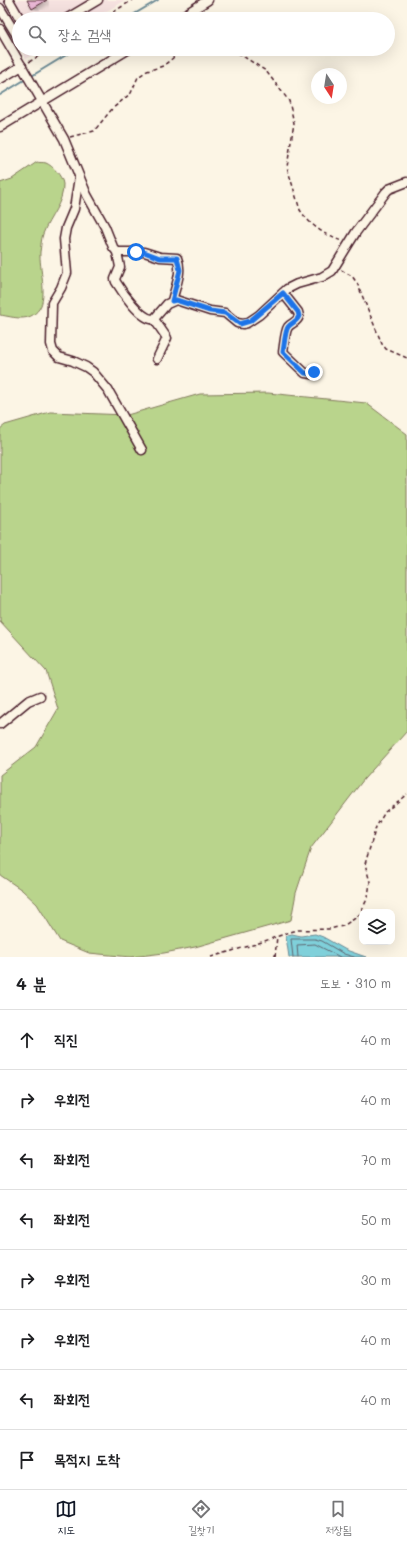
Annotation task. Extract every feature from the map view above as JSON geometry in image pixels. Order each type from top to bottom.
[{"type":"street","points":[[9,0],[16,12]]},
{"type":"street","points":[[78,12],[98,0]]},
{"type":"street","points":[[189,12],[208,0]]},
{"type":"street","points":[[0,8],[12,28]]},
{"type":"street","points":[[0,29],[12,49]]},
{"type":"street","points":[[16,56],[64,139],[87,195],[105,227],[113,247],[118,252],[120,267],[115,279],[116,282],[134,307],[148,319],[154,319],[167,304],[176,300],[210,311],[225,313],[237,323],[242,324],[250,321],[283,293],[297,284],[328,275],[386,192],[389,189],[407,182]]},
{"type":"street","points":[[0,127],[117,56]]},
{"type":"street","points":[[0,79],[23,68]]},
{"type":"street","points":[[80,176],[74,209],[66,228],[64,239],[67,273],[61,288],[52,303],[51,344],[53,351],[59,357],[73,361],[93,372],[108,390],[142,450]]},
{"type":"street","points":[[118,252],[144,252],[160,258],[177,258],[180,270],[172,301]]},
{"type":"street","points":[[283,293],[298,312],[299,316],[296,322],[288,327],[283,352],[305,373],[312,374],[316,371]]},
{"type":"street","points":[[154,319],[167,338],[157,359]]},
{"type":"street","points":[[0,724],[28,701],[40,696]]},
{"type":"path","points":[[113,12],[133,0]]},
{"type":"path","points":[[23,68],[40,56]]},
{"type":"path","points":[[64,139],[94,131],[112,109],[131,93],[140,76],[147,71],[160,68],[174,56]]},
{"type":"path","points":[[243,56],[266,71],[288,101],[294,123],[288,167],[303,215],[314,226],[332,237],[350,242]]},
{"type":"path","points":[[335,267],[352,276],[357,283],[382,344],[386,349],[407,358]]},
{"type":"path","points":[[211,957],[298,930],[337,928],[349,923],[360,914],[368,897],[370,887],[365,864],[376,827],[385,812],[407,794]]},
{"type":"path","points":[[275,957],[277,936]]},
{"type":"shaded area","points":[[0,0],[126,0],[105,12],[12,12],[12,36],[0,17]]},
{"type":"green space","points":[[37,162],[46,163],[51,166],[59,175],[63,184],[63,191],[59,204],[42,238],[40,258],[43,290],[42,304],[35,313],[26,318],[0,315],[0,183],[12,179]]},
{"type":"green space","points":[[268,393],[366,403],[407,434],[407,731],[364,779],[311,848],[296,893],[291,920],[195,947],[164,953],[131,957],[89,953],[60,941],[37,904],[22,890],[0,875],[0,775],[36,747],[58,709],[46,671],[0,621],[0,429],[5,425],[50,412],[127,415],[200,394]]},
{"type":"water","points":[[292,934],[301,936],[315,934],[346,950],[366,957],[289,957],[286,937]]},
{"type":"building","points":[[27,0],[47,0],[32,9]]},
{"type":"waterway","points":[[138,12],[158,0]]},
{"type":"waterway","points":[[30,77],[64,56]]},
{"type":"waterway","points":[[0,95],[26,79]]},
{"type":"route","points":[[136,252],[144,252],[160,258],[177,258],[180,263],[180,270],[172,301],[176,300],[210,311],[228,314],[240,324],[250,321],[283,293],[299,314],[299,318],[296,322],[288,327],[283,352],[305,373],[312,374],[314,372]]}]
